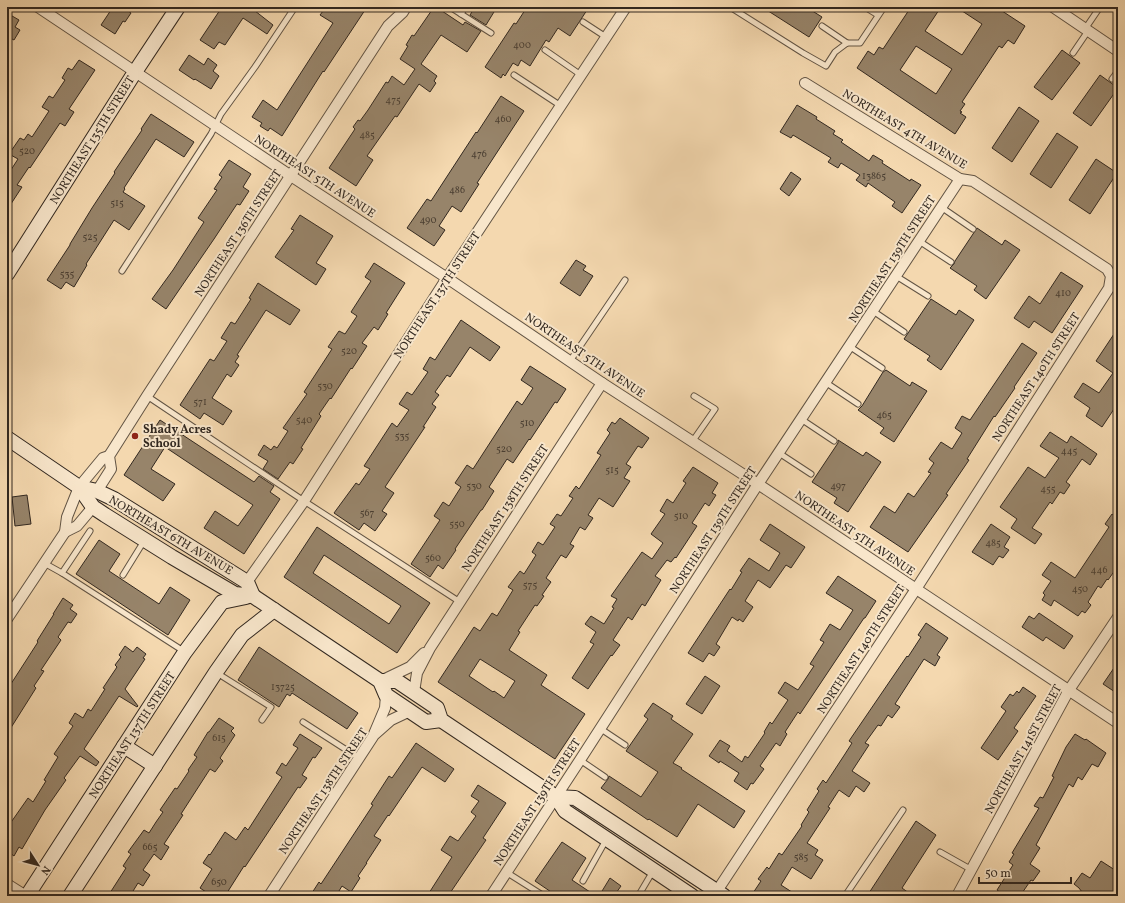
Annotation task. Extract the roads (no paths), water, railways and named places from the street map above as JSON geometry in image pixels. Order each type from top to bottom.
[{"type":"main road","name":"NORTHEAST 135TH STREET","points":[[7,274],[178,7]]},
{"type":"main road","name":"NORTHEAST 6TH AVENUE","points":[[7,438],[79,487],[94,507],[145,540],[235,594],[253,596],[380,681],[397,681],[414,692],[437,708],[441,720],[556,797],[565,811],[692,896]]},
{"type":"main road","name":"NORTHEAST 6TH AVENUE","points":[[79,487],[97,491],[120,503],[247,582],[253,596]]},
{"type":"main road","name":"NORTHEAST 137TH STREET","points":[[27,896],[185,652],[222,602],[253,596]]},
{"type":"main road","points":[[70,896],[216,672],[242,635],[274,610]]},
{"type":"main road","points":[[380,681],[386,695],[426,722],[441,720]]},
{"type":"main road","points":[[124,746],[155,766]]},
{"type":"main road","name":"NORTHEAST 6TH AVENUE","points":[[556,797],[575,798],[720,894]]},
{"type":"street","name":"NORTHEAST 5TH AVENUE","points":[[38,7],[215,126],[447,278],[602,383],[758,484],[1118,723]]},
{"type":"street","name":"NORTHEAST 136TH STREET","points":[[97,491],[110,469],[109,456],[147,396],[388,26],[403,12],[406,7]]},
{"type":"street","name":"NORTHEAST 137TH STREET","points":[[247,582],[304,501],[447,278],[626,7]]},
{"type":"street","points":[[1053,7],[1118,51]]},
{"type":"street","name":"NORTHEAST 4TH AVENUE","points":[[805,83],[960,179],[973,181],[1107,269],[1111,276]]},
{"type":"street","name":"NORTHEAST 139TH STREET","points":[[491,896],[758,484],[960,179]]},
{"type":"street","name":"NORTHEAST 140TH STREET","points":[[720,894],[1109,288],[1111,276]]},
{"type":"street","name":"NORTHEAST 138TH STREET","points":[[414,692],[417,673],[430,648],[602,383]]},
{"type":"street","name":"NORTHEAST 136TH STREET","points":[[7,619],[65,532],[67,516],[79,487],[103,458],[109,456]]},
{"type":"street","name":"NORTHEAST 136TH STREET","points":[[65,532],[77,526],[94,507]]},
{"type":"street","name":"NORTHEAST 141ST STREET","points":[[957,896],[1069,690],[1118,617]]},
{"type":"street","name":"NORTHEAST 138TH STREET","points":[[380,681],[410,667],[430,648]]},
{"type":"street","points":[[374,735],[384,708],[386,695]]},
{"type":"street","name":"NORTHEAST 138TH STREET","points":[[269,896],[374,735],[391,720],[410,711]]},
{"type":"street","points":[[7,884],[27,896]]},
{"type":"lane","points":[[122,271],[211,134],[221,114],[255,68],[295,7]]},
{"type":"lane","points":[[450,7],[491,34]]},
{"type":"lane","points":[[461,14],[465,7]]},
{"type":"lane","points":[[730,7],[826,66],[835,52],[848,43]]},
{"type":"lane","points":[[865,7],[878,15]]},
{"type":"lane","points":[[822,26],[848,43],[860,43],[884,7]]},
{"type":"lane","points":[[1073,53],[1100,7]]},
{"type":"lane","points":[[583,22],[606,37]]},
{"type":"lane","points":[[545,50],[581,75]]},
{"type":"lane","points":[[1112,79],[1118,71]]},
{"type":"lane","points":[[514,75],[561,106]]},
{"type":"lane","points":[[941,208],[973,228]]},
{"type":"lane","points":[[919,241],[951,262]]},
{"type":"lane","points":[[896,276],[928,296]]},
{"type":"lane","points":[[570,361],[625,280]]},
{"type":"lane","points":[[873,311],[904,332]]},
{"type":"lane","points":[[849,346],[882,368]]},
{"type":"lane","points":[[825,382],[858,404]]},
{"type":"lane","points":[[147,396],[304,501],[460,602]]},
{"type":"lane","points":[[692,442],[715,409],[694,396]]},
{"type":"lane","points":[[801,419],[834,441]]},
{"type":"lane","points":[[779,453],[811,474]]},
{"type":"lane","points":[[62,573],[90,531]]},
{"type":"lane","points":[[123,575],[145,540]]},
{"type":"lane","points":[[44,563],[185,652]]},
{"type":"lane","points":[[216,672],[271,707],[262,720]]},
{"type":"lane","points":[[303,722],[359,758]]},
{"type":"lane","points":[[601,728],[625,745]]},
{"type":"lane","points":[[580,760],[605,777]]},
{"type":"lane","points":[[845,896],[903,810]]},
{"type":"lane","points":[[583,881],[607,839]]},
{"type":"lane","points":[[940,852],[972,870]]},
{"type":"lane","points":[[640,893],[654,870]]},
{"type":"lane","points":[[506,872],[544,896]]},
{"type":"place","name":"Shady Acres School","points":[[135,436]]}]
